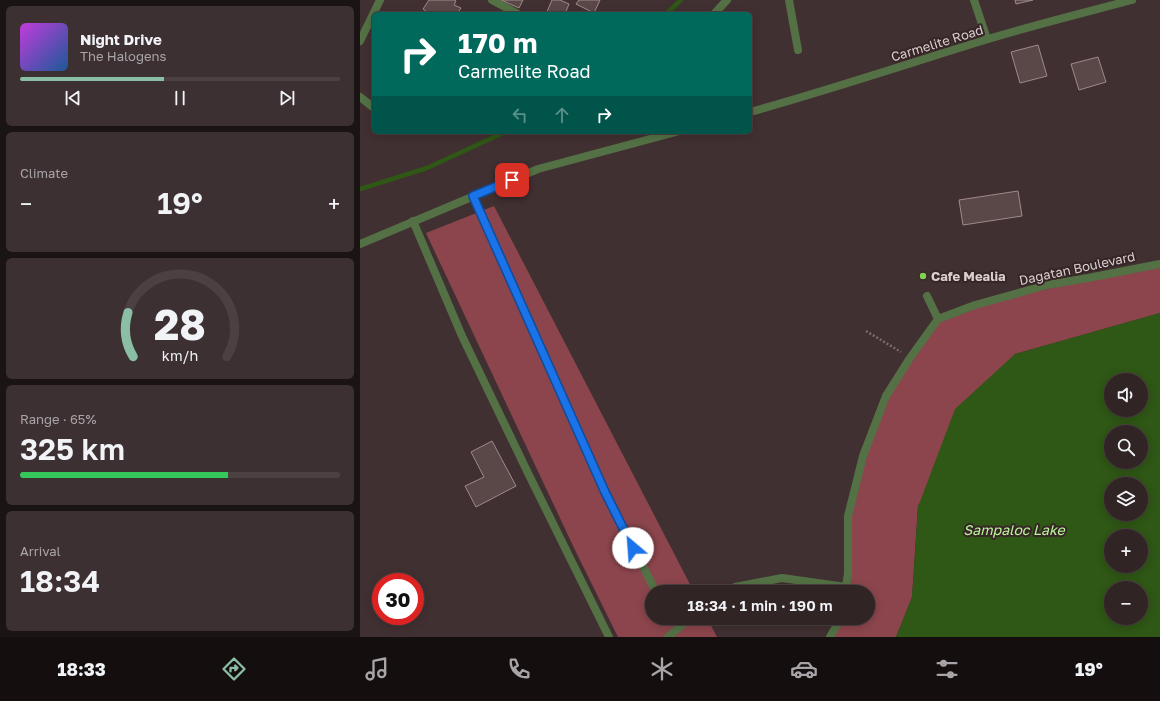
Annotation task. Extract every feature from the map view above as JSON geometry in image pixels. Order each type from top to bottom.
[{"type":"street","points":[[378,12],[380,0]]},
{"type":"street","points":[[492,0],[514,12]]},
{"type":"street","points":[[716,12],[727,0]]},
{"type":"street","points":[[789,0],[798,50]]},
{"type":"street","points":[[974,0],[987,40]]},
{"type":"street","name":"Carmelite Road","points":[[752,111],[1079,13],[1132,0]]},
{"type":"street","points":[[360,41],[372,22]]},
{"type":"street","points":[[360,97],[372,106]]},
{"type":"street","points":[[360,244],[538,169],[669,134]]},
{"type":"street","points":[[473,196],[605,492],[652,585]]},
{"type":"street","points":[[413,222],[466,344],[526,471],[609,637]]},
{"type":"street","name":"Dagatan Boulevard","points":[[938,319],[975,305],[1047,285],[1160,264]]},
{"type":"street","points":[[846,585],[848,574],[848,516],[863,456],[886,396],[910,358],[938,319],[927,296]]},
{"type":"street","points":[[745,585],[782,578],[819,585]]},
{"type":"street","points":[[668,637],[682,625]]},
{"type":"street","points":[[830,637],[837,625]]},
{"type":"path","points":[[866,331],[910,358]]},
{"type":"shaded area","points":[[494,206],[690,585],[645,585],[645,625],[711,625],[717,637],[618,637],[575,550],[426,233]]},
{"type":"shaded area","points":[[1160,264],[1160,313],[1015,354],[918,506],[912,597],[896,637],[830,637],[837,625],[875,625],[875,585],[845,585],[848,516],[863,456],[886,396],[938,319],[975,305]]},
{"type":"water","name":"Sampaloc Lake","points":[[1160,313],[1160,637],[896,637],[912,597],[918,507],[955,409],[1015,354]]},
{"type":"building","points":[[429,0],[454,0],[456,1],[454,5],[461,8],[458,12],[427,12],[423,9]]},
{"type":"building","points":[[501,0],[523,0],[519,8]]},
{"type":"building","points":[[552,0],[560,0],[569,4],[566,12],[547,12]]},
{"type":"building","points":[[579,0],[600,0],[594,12],[576,4]]},
{"type":"building","points":[[1015,0],[1033,0],[1016,4]]},
{"type":"building","points":[[1038,45],[1047,76],[1020,83],[1011,52]]},
{"type":"building","points":[[1098,57],[1106,82],[1079,90],[1071,64]]},
{"type":"building","points":[[1018,191],[1022,216],[963,225],[959,200]]},
{"type":"building","points":[[492,441],[516,486],[476,507],[465,486],[484,477],[471,452]]},
{"type":"waterway","points":[[668,12],[681,0]]},
{"type":"waterway","points":[[360,189],[427,168],[501,134]]},
{"type":"place","name":"Cafe Mealia","points":[[923,276]]},
{"type":"route","points":[[512,180],[473,196],[605,492],[633,548]]}]
